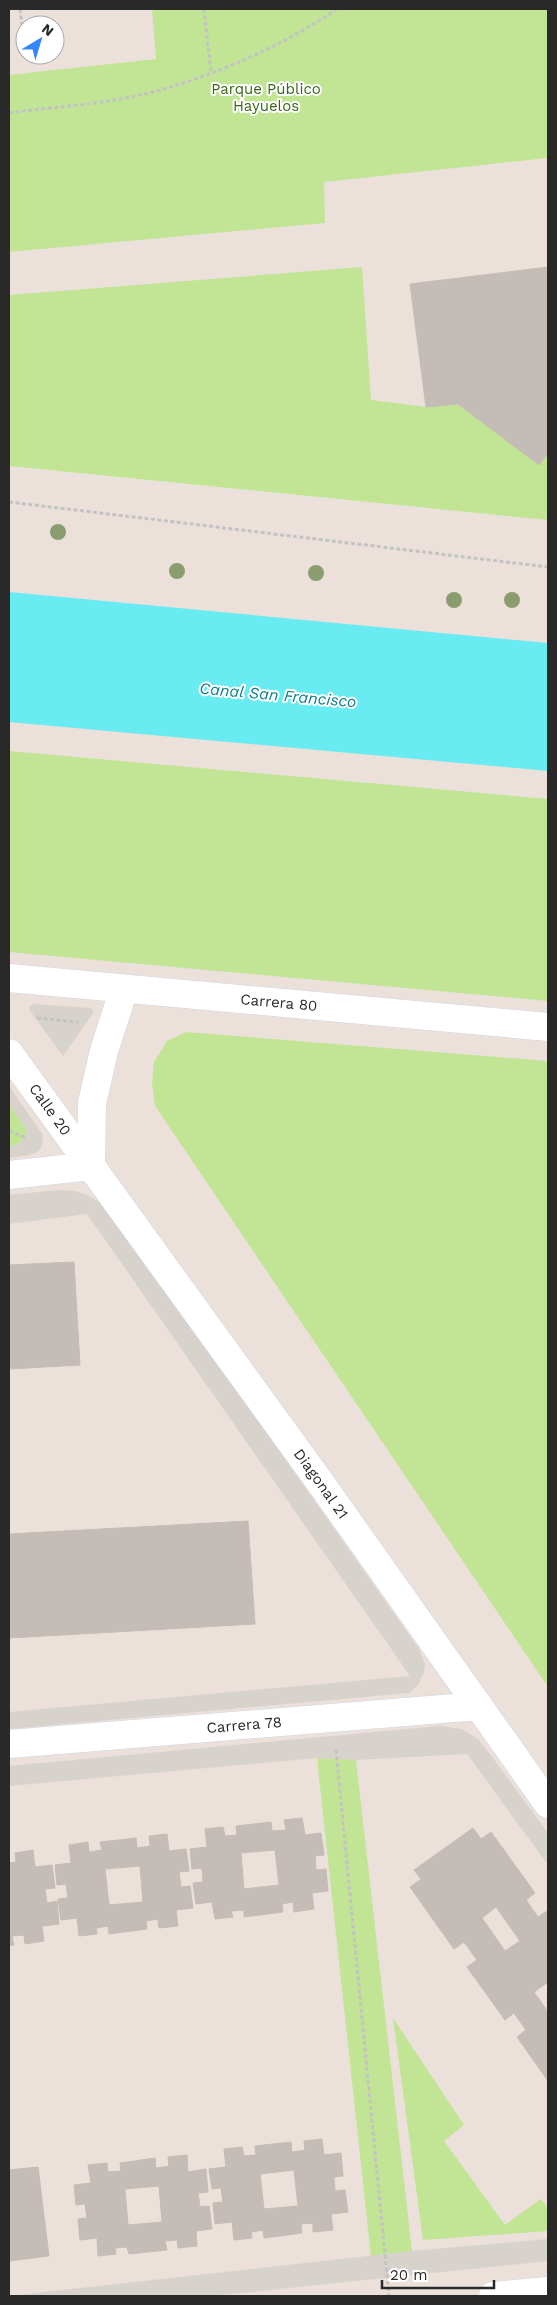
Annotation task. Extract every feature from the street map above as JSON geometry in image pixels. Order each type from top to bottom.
[{"type":"street","name":"Carrera 80","points":[[9,978],[548,1027]]},
{"type":"street","points":[[9,1175],[91,1166],[92,1103],[104,1051],[124,989]]},
{"type":"street","name":"Calle 20","points":[[9,1053],[91,1166]]},
{"type":"street","name":"Diagonal 21","points":[[91,1166],[548,1804]]},
{"type":"street","name":"Carrera 78","points":[[9,1744],[479,1706]]},
{"type":"street","points":[[493,2296],[548,2291]]},
{"type":"path","points":[[204,9],[211,73]]},
{"type":"path","points":[[9,112],[115,100],[183,84],[242,61],[321,20],[337,9]]},
{"type":"path","points":[[9,502],[548,568]]},
{"type":"path","points":[[37,1018],[86,1022]]},
{"type":"path","points":[[9,1131],[30,1139]]},
{"type":"path","points":[[336,1742],[389,2296]]},
{"type":"green space","name":"Parque Público Hayuelos","points":[[152,9],[548,9],[548,158],[324,182],[325,223],[9,252],[9,75],[156,59]]},
{"type":"green space","points":[[362,267],[371,400],[426,407],[458,404],[540,464],[548,453],[548,520],[9,466],[9,295]]},
{"type":"green space","points":[[9,751],[548,799],[548,1001],[9,952]]},
{"type":"green space","points":[[186,1032],[548,1061],[548,1687],[155,1106],[152,1083],[154,1062],[167,1041]]},
{"type":"green space","points":[[9,1104],[27,1133],[20,1143],[9,1147]]},
{"type":"green space","points":[[317,1758],[356,1760],[412,2251],[371,2257]]},
{"type":"green space","points":[[393,2018],[464,2125],[444,2141],[505,2225],[541,2199],[548,2208],[548,2231],[423,2240]]},
{"type":"shaded area","points":[[33,1004],[91,1008],[94,1012],[63,1056],[30,1011],[29,1007]]},
{"type":"shaded area","points":[[9,1086],[43,1135],[42,1146],[37,1152],[9,1158],[9,1147],[20,1143],[27,1133],[9,1104]]},
{"type":"shaded area","points":[[58,1190],[76,1191],[85,1194],[101,1203],[115,1218],[419,1649],[425,1664],[424,1672],[418,1685],[409,1693],[9,1729],[9,1712],[410,1676],[87,1214],[9,1224],[9,1195]]},
{"type":"shaded area","points":[[439,1726],[462,1729],[478,1739],[490,1754],[548,1833],[548,1865],[467,1754],[356,1760],[317,1758],[9,1786],[9,1766]]},
{"type":"shaded area","points":[[548,2239],[548,2261],[212,2296],[9,2296],[412,2251]]},
{"type":"water","name":"Canal San Francisco","points":[[9,592],[548,643],[548,771],[9,722]]},
{"type":"building","points":[[548,267],[548,453],[539,465],[458,404],[426,407],[410,284]]},
{"type":"building","points":[[74,1262],[80,1365],[9,1369],[9,1265]]},
{"type":"building","points":[[248,1521],[255,1624],[9,1638],[9,1534]]},
{"type":"building","points":[[302,1818],[305,1835],[321,1833],[324,1855],[315,1856],[316,1870],[326,1869],[328,1891],[312,1893],[314,1909],[294,1912],[293,1902],[282,1904],[283,1912],[244,1917],[244,1910],[231,1911],[233,1917],[215,1919],[212,1902],[196,1904],[193,1883],[203,1882],[202,1868],[192,1869],[190,1849],[207,1847],[205,1829],[223,1827],[225,1836],[237,1835],[236,1826],[271,1822],[272,1831],[286,1830],[284,1820]],"holes":[[[275,1850],[279,1885],[244,1889],[241,1853]]]},
{"type":"building","points":[[473,1828],[481,1839],[491,1832],[535,1893],[526,1900],[538,1917],[548,1912],[548,1982],[534,1992],[548,2012],[548,2081],[517,2037],[526,2030],[514,2013],[505,2020],[467,1967],[477,1960],[464,1942],[454,1949],[410,1887],[421,1879],[414,1870]],"holes":[[[496,1907],[520,1941],[505,1951],[482,1918]]]},
{"type":"building","points":[[167,1834],[169,1851],[186,1849],[189,1871],[179,1872],[181,1887],[190,1886],[193,1908],[176,1910],[178,1926],[159,1928],[158,1919],[146,1921],[147,1929],[109,1934],[108,1926],[96,1928],[97,1934],[79,1936],[77,1918],[61,1920],[58,1899],[68,1898],[66,1884],[57,1885],[55,1865],[71,1863],[69,1845],[88,1842],[89,1852],[102,1850],[100,1842],[136,1838],[137,1848],[150,1846],[149,1836]],"holes":[[[140,1866],[143,1902],[109,1905],[105,1869]]]},
{"type":"building","points":[[33,1850],[35,1867],[52,1865],[55,1888],[45,1889],[47,1903],[57,1901],[59,1924],[42,1926],[44,1941],[25,1944],[24,1935],[12,1936],[14,1945],[9,1946],[9,1863],[16,1862],[15,1853]]},
{"type":"building","points":[[322,2139],[324,2155],[341,2153],[343,2176],[334,2177],[335,2191],[345,2190],[348,2212],[331,2214],[333,2230],[313,2232],[313,2223],[301,2224],[302,2233],[264,2238],[263,2230],[251,2232],[252,2238],[234,2240],[232,2222],[215,2224],[213,2203],[223,2202],[221,2188],[212,2189],[209,2169],[226,2167],[224,2149],[242,2147],[244,2156],[256,2155],[255,2146],[291,2142],[292,2152],[305,2150],[304,2141]],"holes":[[[294,2170],[298,2206],[264,2209],[260,2174]]]},
{"type":"building","points":[[187,2155],[188,2172],[206,2169],[208,2192],[198,2193],[200,2207],[209,2206],[212,2229],[196,2231],[197,2246],[178,2248],[177,2240],[165,2241],[167,2250],[129,2254],[127,2247],[115,2248],[116,2254],[98,2256],[97,2238],[80,2240],[78,2219],[87,2218],[85,2204],[76,2205],[74,2185],[91,2183],[88,2165],[107,2163],[108,2172],[121,2171],[120,2163],[155,2158],[156,2168],[169,2166],[168,2157]],"holes":[[[159,2186],[162,2222],[128,2225],[125,2189]]]},
{"type":"building","points":[[38,2167],[49,2256],[9,2261],[9,2170]]}]
